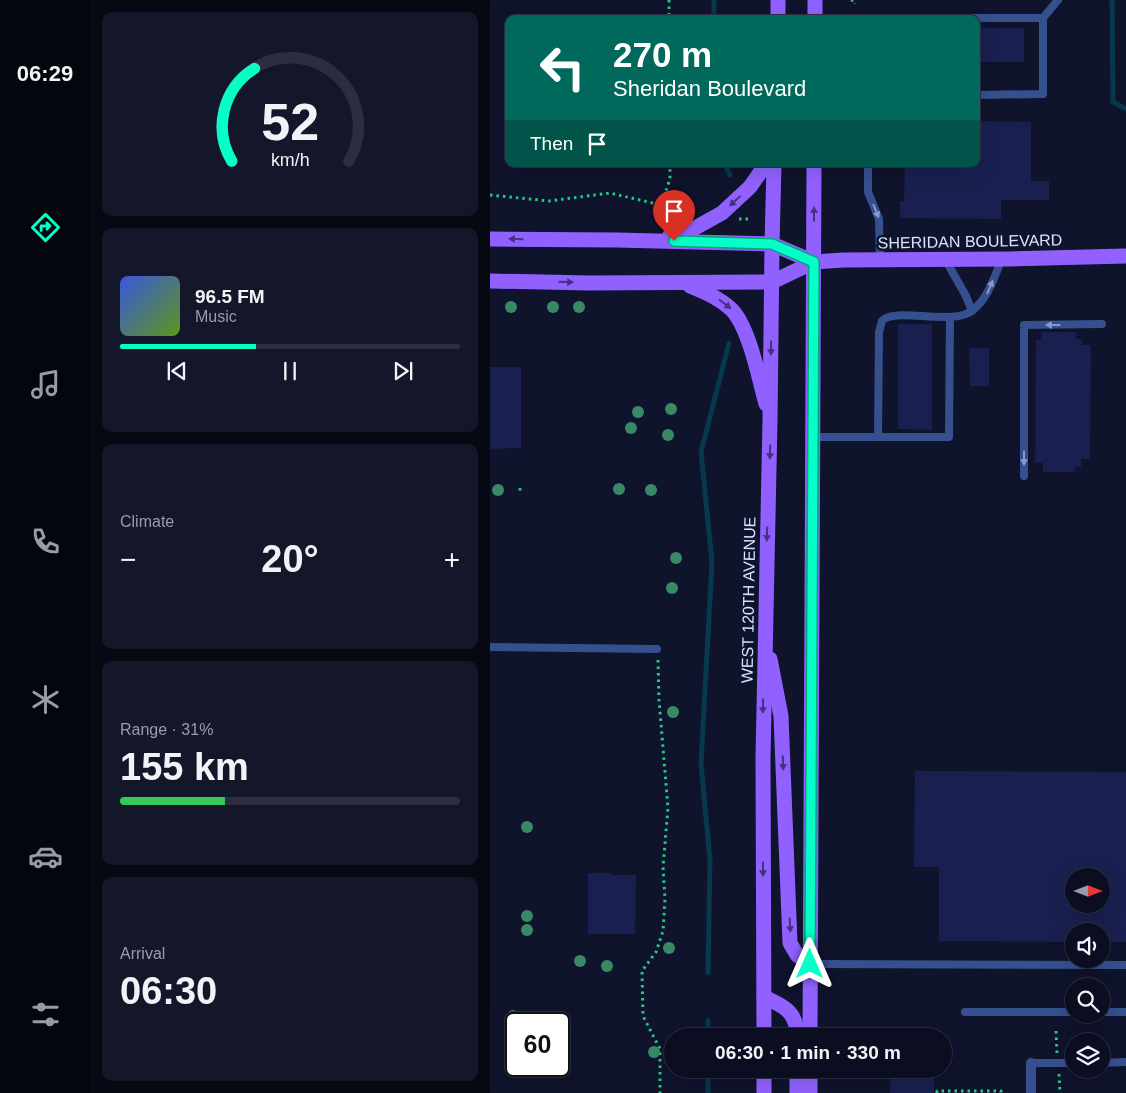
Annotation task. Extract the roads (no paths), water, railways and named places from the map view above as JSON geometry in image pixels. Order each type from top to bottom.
[{"type":"main road","points":[[778,0],[778,15]]},
{"type":"main road","points":[[815,0],[815,15]]},
{"type":"main road","points":[[617,240],[686,233],[697,228],[722,213],[750,187],[764,167]]},
{"type":"main road","name":"WEST 120TH AVENUE","points":[[764,1028],[763,758],[774,167]]},
{"type":"main road","points":[[810,1028],[814,167]]},
{"type":"main road","name":"SHERIDAN BOULEVARD","points":[[490,239],[772,244],[814,262]]},
{"type":"main road","name":"SHERIDAN BOULEVARD","points":[[490,281],[772,282],[814,262],[1126,256]]},
{"type":"main road","points":[[682,283],[711,294],[731,309],[739,320],[748,341],[770,420]]},
{"type":"main road","points":[[765,628],[781,716],[790,942],[797,955],[810,964]]},
{"type":"main road","points":[[764,997],[788,1008],[797,1028]]},
{"type":"main road","points":[[764,1078],[764,1093]]},
{"type":"main road","points":[[797,1078],[797,1093]]},
{"type":"main road","points":[[810,1078],[810,1093]]},
{"type":"street","points":[[1031,1063],[1031,1093]]},
{"type":"lane","points":[[980,95],[1043,94],[1044,18],[1058,0]]},
{"type":"lane","points":[[980,18],[1044,18]]},
{"type":"lane","points":[[868,167],[868,192],[879,219],[880,260]]},
{"type":"lane","points":[[945,259],[966,296],[972,312]]},
{"type":"lane","points":[[878,438],[879,332],[882,321],[891,315],[950,317],[972,312],[985,297],[1002,259]]},
{"type":"lane","points":[[812,437],[949,438],[950,317]]},
{"type":"lane","points":[[1024,476],[1024,325],[1102,324]]},
{"type":"lane","points":[[490,647],[658,649]]},
{"type":"lane","points":[[810,964],[1126,965]]},
{"type":"lane","points":[[965,1012],[1065,1012]]},
{"type":"lane","points":[[1110,1012],[1126,1012]]},
{"type":"lane","points":[[1110,1062],[1126,1062]]},
{"type":"lane","points":[[1031,1063],[1065,1063]]},
{"type":"waterway","points":[[714,0],[714,15]]},
{"type":"waterway","points":[[1112,0],[1113,102],[1126,109]]},
{"type":"waterway","points":[[726,167],[730,175]]},
{"type":"waterway","points":[[708,973],[710,860],[701,764],[712,562],[701,452],[729,343]]},
{"type":"waterway","points":[[708,1020],[708,1028]]},
{"type":"waterway","points":[[708,1078],[708,1093]]}]
